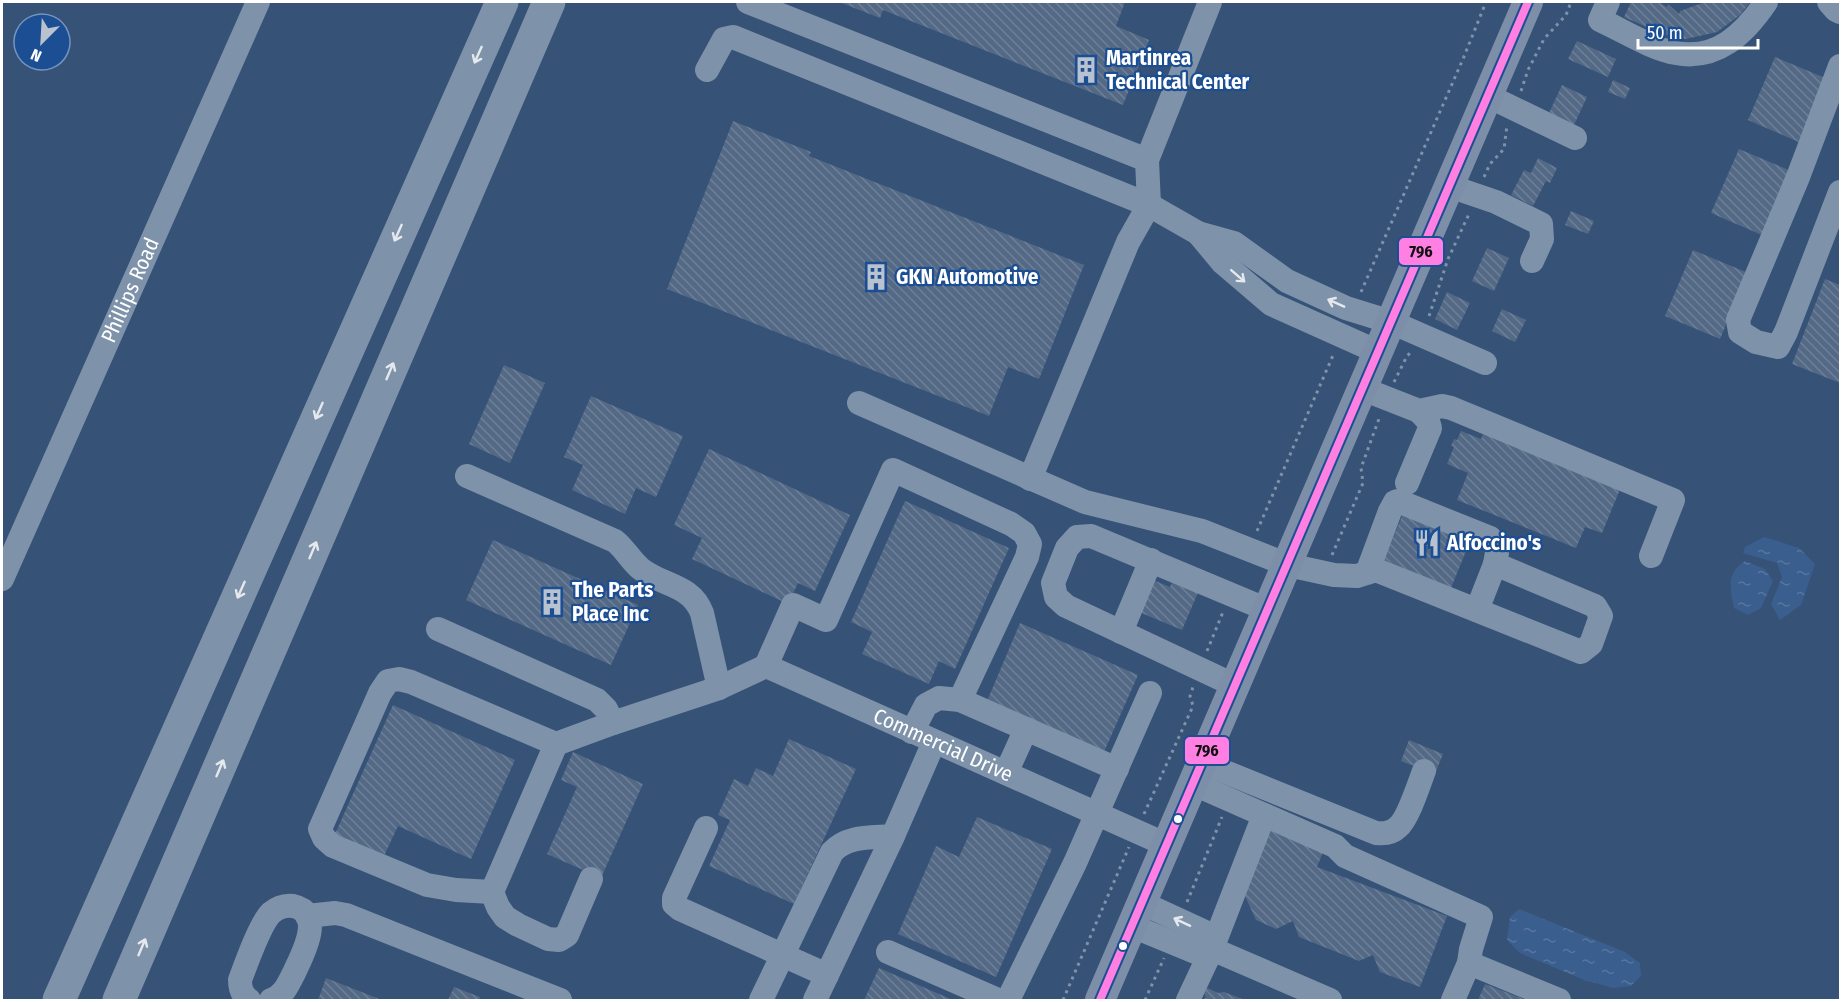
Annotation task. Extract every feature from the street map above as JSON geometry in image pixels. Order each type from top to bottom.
[{"type":"highway","points":[[59,1000],[502,2]]},
{"type":"highway","points":[[119,1000],[549,2]]},
{"type":"main road","points":[[1100,1000],[1288,565],[1375,393],[1378,352],[1391,322],[1463,191],[1488,96],[1528,2]]},
{"type":"street","name":"Phillips Road","points":[[4,565],[258,2]]},
{"type":"street","points":[[733,37],[747,2],[1147,160]]},
{"type":"street","points":[[1030,479],[1128,242],[1149,205],[1147,160],[1210,2]]},
{"type":"street","points":[[1604,11],[1647,42],[1674,53],[1695,55],[1735,39],[1748,27],[1766,2]]},
{"type":"street","points":[[1829,2],[1840,12]]},
{"type":"street","points":[[707,70],[724,39],[733,37],[1149,205],[1198,233],[1234,243],[1287,281],[1353,310],[1391,322],[1485,363]]},
{"type":"street","points":[[1840,67],[1798,177],[1738,320],[1740,332],[1756,342],[1778,347],[1786,332],[1840,192]]},
{"type":"street","points":[[1488,96],[1575,138]]},
{"type":"street","points":[[1463,191],[1496,202],[1541,224],[1542,239],[1532,261]]},
{"type":"street","points":[[1198,233],[1223,263],[1270,304],[1378,352]]},
{"type":"street","points":[[1375,393],[1419,411],[1428,421],[1430,428],[1407,483]]},
{"type":"street","points":[[859,403],[1085,502],[1189,527],[1250,548],[1288,565],[1346,576],[1358,576],[1376,570],[1581,652],[1592,644],[1601,616],[1595,606],[1495,564]]},
{"type":"street","points":[[1419,411],[1442,406],[1451,408],[1673,500],[1651,556]]},
{"type":"street","points":[[492,891],[447,889],[427,885],[333,846],[324,838],[320,829],[380,693],[388,681],[399,679],[411,682],[556,744],[718,688],[766,666],[793,605],[826,620],[893,470],[1011,524],[1024,533],[1030,544],[1027,556],[960,700]]},
{"type":"street","points":[[467,476],[615,541],[643,571],[691,596],[699,603],[702,613],[718,688]]},
{"type":"street","points":[[1366,573],[1390,511],[1398,501],[1490,538],[1498,548],[1495,564],[1477,610]]},
{"type":"street","points":[[1236,686],[1066,606],[1056,597],[1053,583],[1067,548],[1077,537],[1091,536],[1268,610]]},
{"type":"street","points":[[1121,633],[1151,560]]},
{"type":"street","points":[[438,629],[597,700],[606,709],[613,723]]},
{"type":"street","name":"Commercial Drive","points":[[766,666],[1167,845]]},
{"type":"street","points":[[1008,1000],[1075,863],[1150,693]]},
{"type":"street","points":[[912,732],[926,705],[939,698],[960,700],[1117,769]]},
{"type":"street","points":[[1006,773],[1026,729]]},
{"type":"street","points":[[815,1000],[934,742]]},
{"type":"street","points":[[556,744],[492,891],[505,917],[548,939],[559,940],[567,935],[591,879]]},
{"type":"street","points":[[1198,773],[1383,834],[1399,827],[1424,771]]},
{"type":"street","points":[[1198,773],[1264,815],[1335,846],[1345,856],[1481,917],[1469,963],[1453,1000]]},
{"type":"street","points":[[1188,1000],[1212,949],[1264,815]]},
{"type":"street","points":[[706,828],[674,898],[674,904],[680,909],[827,975]]},
{"type":"street","points":[[761,1000],[832,852],[847,840],[892,836]]},
{"type":"street","points":[[248,1000],[240,988],[240,980],[265,921],[272,912],[288,905],[299,908],[307,916],[310,926],[307,944],[285,992],[278,999],[271,1000]]},
{"type":"street","points":[[307,916],[335,913],[346,915],[560,1000]]},
{"type":"street","points":[[1137,915],[1207,933],[1212,949],[1329,1000]]},
{"type":"street","points":[[888,952],[998,1000]]},
{"type":"street","points":[[1469,963],[1559,1000]]},
{"type":"path","points":[[1353,310],[1463,59],[1485,2]]},
{"type":"path","points":[[1324,573],[1363,483],[1361,468],[1375,393],[1423,336],[1448,259],[1470,212],[1463,191],[1504,149],[1507,123],[1515,109],[1528,70],[1544,39],[1566,15],[1571,2]]},
{"type":"path","points":[[1250,548],[1342,336]]},
{"type":"path","points":[[1063,1000],[1192,706],[1190,696],[1230,595]]},
{"type":"water","points":[[1764,537],[1799,548],[1815,564],[1801,605],[1780,620],[1771,604],[1782,577],[1777,563],[1743,553],[1745,547]]},
{"type":"water","points":[[1745,561],[1765,569],[1773,581],[1761,608],[1748,615],[1734,608],[1731,588],[1732,576]]},
{"type":"water","points":[[1519,909],[1625,952],[1640,963],[1641,976],[1631,986],[1613,988],[1584,980],[1520,953],[1507,940],[1510,917]]},
{"type":"building","name":"Martinrea Technical Center","points":[[839,2],[1125,2],[1116,26],[1149,40],[1123,105],[883,10],[880,18]]},
{"type":"building","points":[[1631,2],[1658,2],[1667,7],[1668,4],[1679,14],[1680,11],[1705,2],[1750,2],[1740,15],[1717,32],[1686,39],[1660,33],[1624,17]]},
{"type":"building","points":[[1577,41],[1616,59],[1608,77],[1568,59]]},
{"type":"building","points":[[1775,57],[1830,80],[1803,144],[1748,120]]},
{"type":"building","points":[[1613,80],[1630,88],[1625,99],[1608,92]]},
{"type":"building","points":[[1562,85],[1587,97],[1574,125],[1549,113]]},
{"type":"building","name":"GKN Automotive","points":[[733,121],[811,152],[809,156],[1084,265],[1039,379],[1008,367],[989,416],[667,289]]},
{"type":"building","points":[[1739,149],[1791,171],[1764,236],[1711,213]]},
{"type":"building","points":[[1538,158],[1557,168],[1550,183],[1546,181],[1533,206],[1511,195],[1524,170],[1531,173]]},
{"type":"building","points":[[1571,211],[1594,221],[1588,234],[1565,225]]},
{"type":"building","points":[[1487,248],[1509,258],[1494,291],[1472,281]]},
{"type":"building","points":[[1693,250],[1748,273],[1720,339],[1665,316]]},
{"type":"building","points":[[1825,279],[1840,285],[1840,383],[1792,364]]},
{"type":"building","points":[[1447,292],[1470,303],[1457,330],[1435,319]]},
{"type":"building","points":[[1502,309],[1526,320],[1515,342],[1492,331]]},
{"type":"building","points":[[504,365],[545,383],[510,463],[469,444]]},
{"type":"building","points":[[591,396],[683,436],[656,497],[636,488],[625,514],[572,490],[583,465],[564,457]]},
{"type":"building","points":[[1461,431],[1481,439],[1484,432],[1621,487],[1602,533],[1585,527],[1576,548],[1457,500],[1468,473],[1447,464],[1454,447],[1451,446]]},
{"type":"building","points":[[709,449],[850,515],[815,591],[798,583],[788,604],[692,559],[702,538],[674,525]]},
{"type":"building","points":[[905,501],[1009,548],[955,669],[939,661],[929,684],[862,654],[872,632],[851,622]]},
{"type":"building","points":[[1404,511],[1471,539],[1451,588],[1384,560]]},
{"type":"building","name":"The Parts Place Inc","points":[[493,540],[638,605],[611,665],[466,600]]},
{"type":"building","points":[[1174,577],[1200,588],[1182,630],[1139,612],[1153,580],[1170,587]]},
{"type":"building","points":[[1020,623],[1138,675],[1104,752],[987,701]]},
{"type":"building","points":[[393,705],[515,760],[471,859],[398,826],[384,856],[335,834]]},
{"type":"building","points":[[789,739],[856,769],[794,904],[709,866],[730,820],[718,815],[734,779],[748,786],[756,768],[773,776]]},
{"type":"building","points":[[1409,740],[1443,754],[1435,774],[1401,761]]},
{"type":"building","points":[[573,752],[643,784],[601,878],[547,854],[577,787],[561,780]]},
{"type":"building","points":[[977,817],[1052,849],[996,977],[898,934],[936,846],[959,857]]},
{"type":"building","points":[[1270,823],[1325,847],[1317,867],[1447,916],[1420,987],[1380,972],[1373,955],[1359,961],[1299,937],[1293,921],[1276,929],[1256,920],[1245,896]]},
{"type":"building","points":[[879,968],[953,1000],[864,1000]]},
{"type":"building","points":[[326,978],[382,1000],[318,1000]]},
{"type":"building","points":[[1485,984],[1526,1000],[1478,1000]]},
{"type":"building","points":[[1201,985],[1218,993],[1224,992],[1245,1000],[1200,1000],[1206,998]]},
{"type":"building","points":[[454,987],[480,997],[479,1000],[448,1000]]},
{"type":"transit line","name":"796","points":[[1100,1000],[1528,2]]},
{"type":"place","name":"Martinrea Technical Center","points":[[1086,70]]},
{"type":"place","name":"GKN Automotive","points":[[876,277]]},
{"type":"place","name":"Alfoccino's","points":[[1427,543]]},
{"type":"place","name":"The Parts Place Inc","points":[[552,602]]}]
